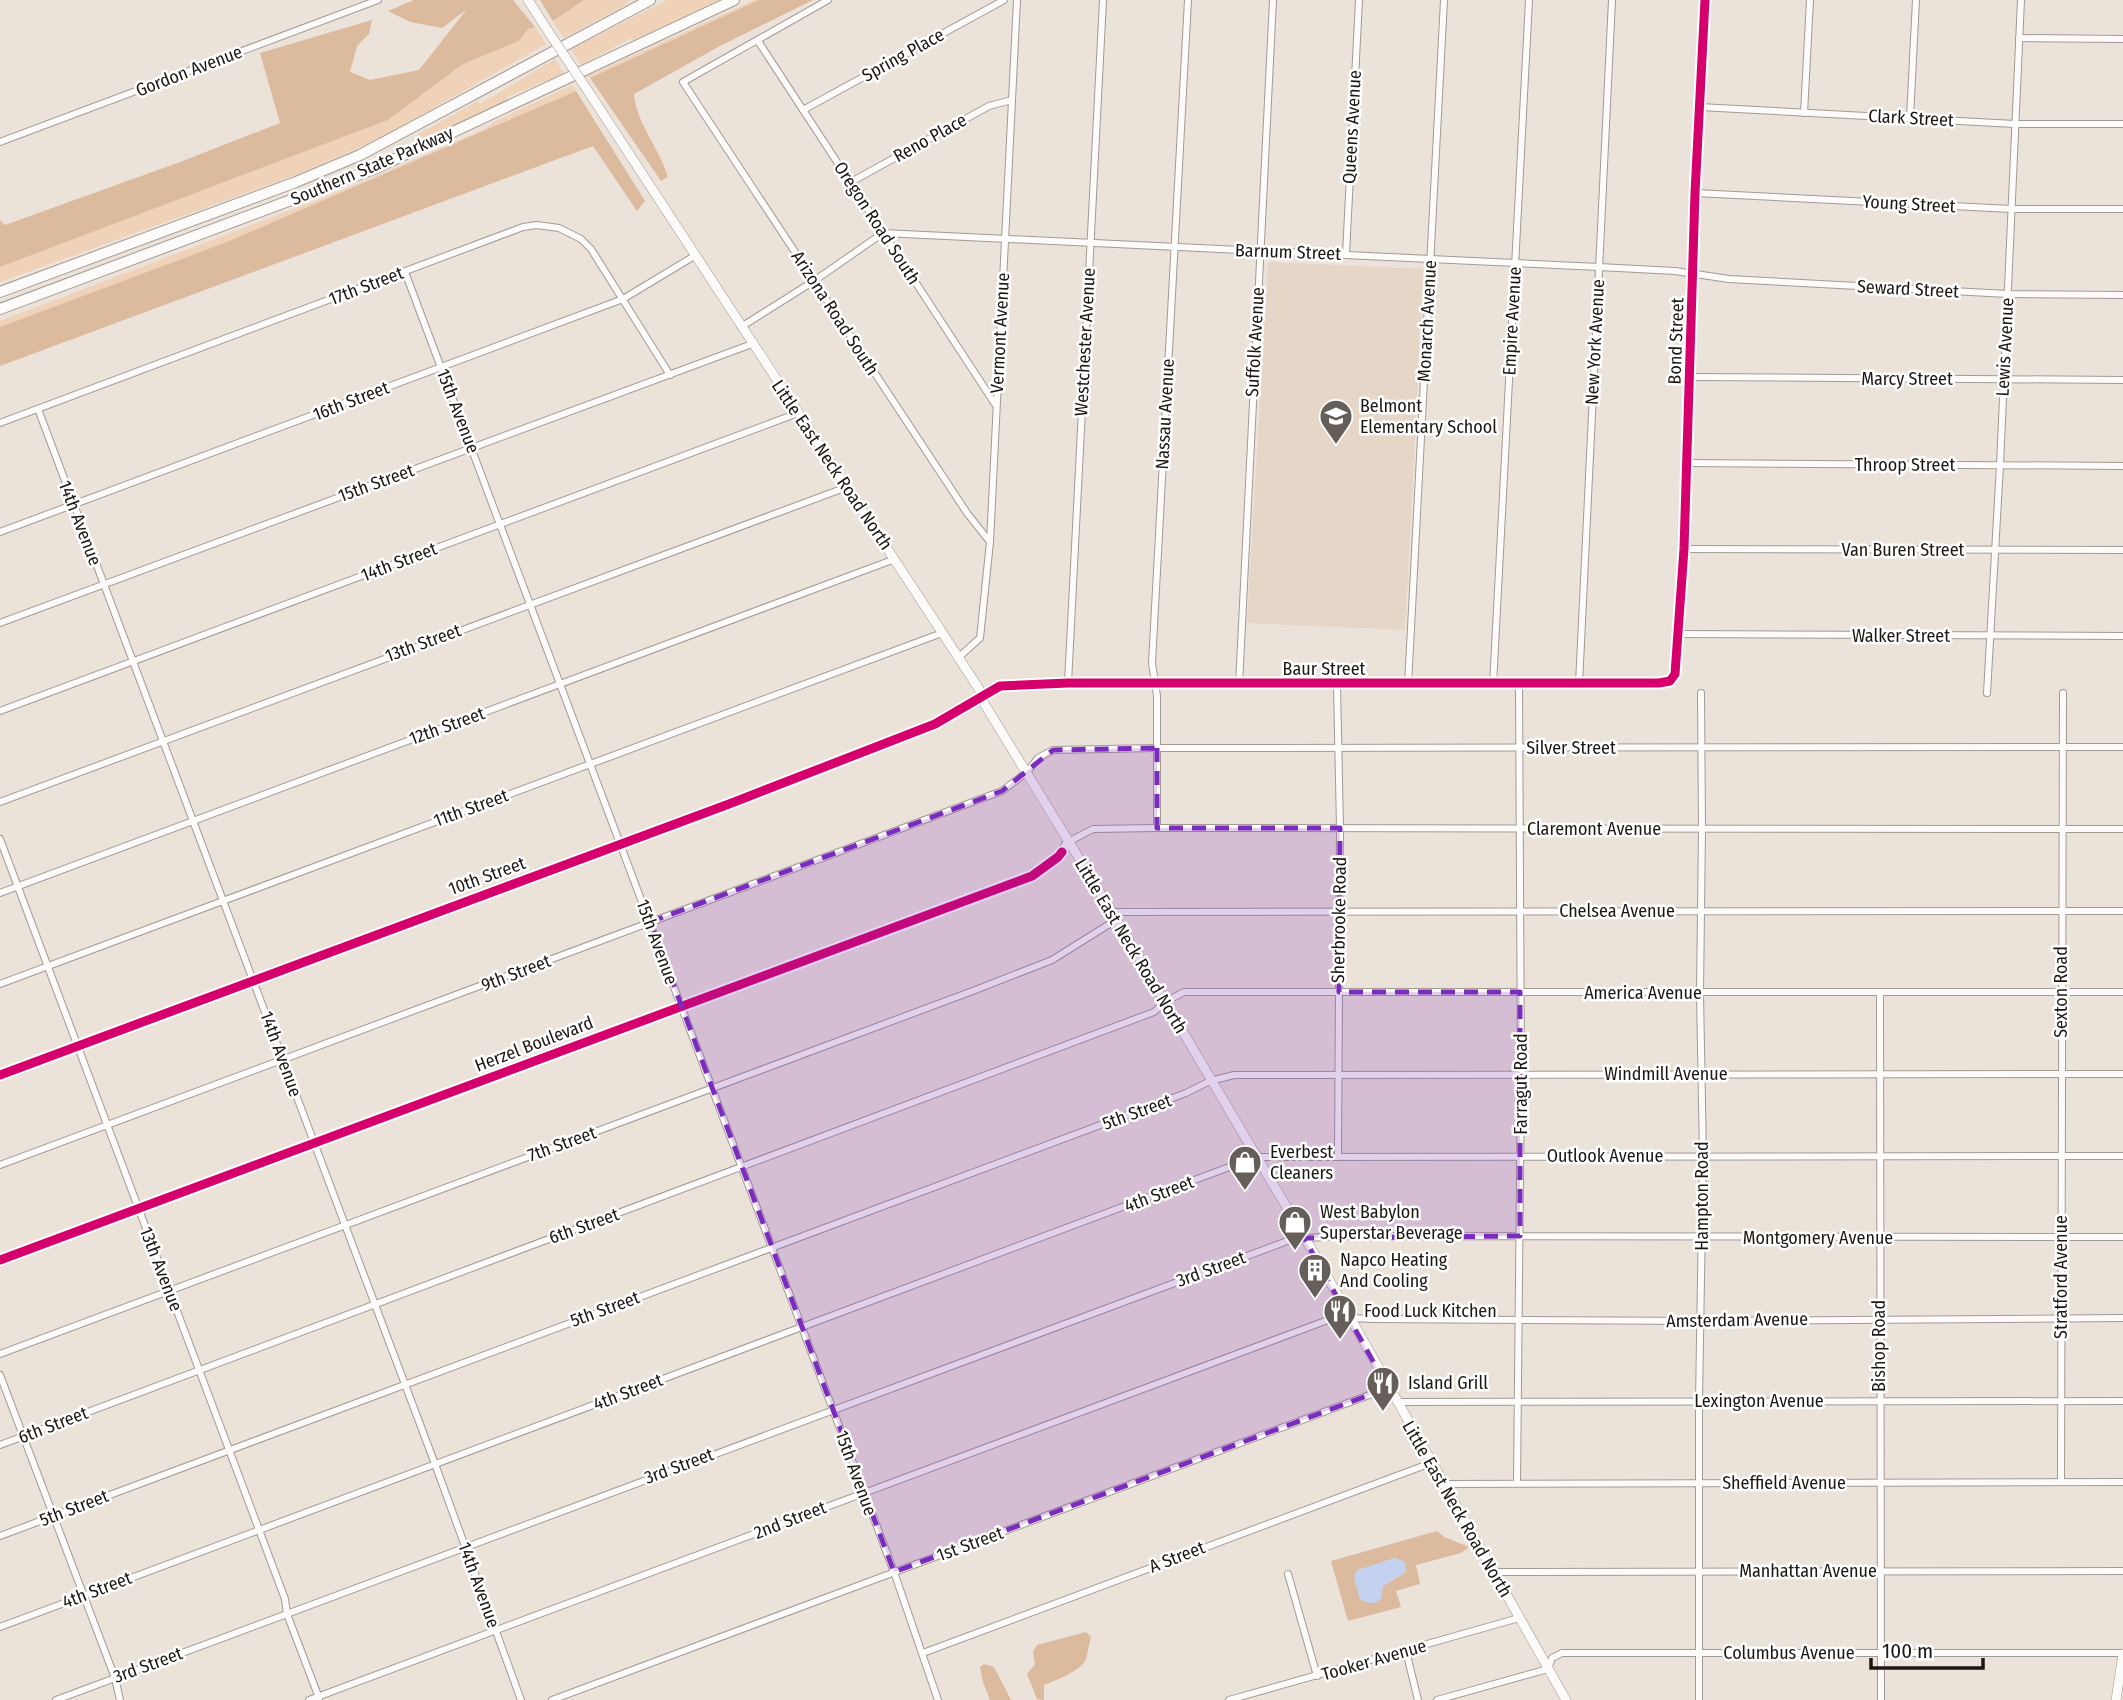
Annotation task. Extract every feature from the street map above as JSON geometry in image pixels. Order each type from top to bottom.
[{"type":"highway","name":"Southern State Parkway","points":[[0,292],[303,179],[360,155],[650,0]]},
{"type":"highway","name":"Southern State Parkway","points":[[0,309],[374,169],[734,0]]},
{"type":"main road","name":"Little East Neck Road North","points":[[528,0],[959,657],[1350,1318],[1566,1700]]},
{"type":"main road","points":[[2116,1700],[2123,1653]]},
{"type":"street","name":"Gordon Avenue","points":[[0,142],[377,0]]},
{"type":"street","points":[[758,41],[828,0]]},
{"type":"street","name":"Spring Place","points":[[803,110],[1004,0]]},
{"type":"street","name":"Vermont Avenue","points":[[959,657],[979,638],[989,542],[1017,0]]},
{"type":"street","name":"Westchester Avenue","points":[[1068,683],[1103,0]]},
{"type":"street","name":"Nassau Avenue","points":[[1157,828],[1157,696],[1152,663],[1188,0]]},
{"type":"street","name":"Suffolk Avenue","points":[[1240,685],[1273,0]]},
{"type":"street","name":"Queens Avenue","points":[[1346,254],[1359,0]]},
{"type":"street","name":"Monarch Avenue","points":[[1408,685],[1444,0]]},
{"type":"street","name":"Empire Avenue","points":[[1493,685],[1529,0]]},
{"type":"street","name":"New York Avenue","points":[[1579,684],[1612,0]]},
{"type":"street","name":"Bond Street","points":[[1670,681],[1675,674],[1684,549],[1695,193],[1705,0]]},
{"type":"street","points":[[1804,113],[1810,0]]},
{"type":"street","points":[[1910,118],[1916,0]]},
{"type":"street","name":"Lewis Avenue","points":[[1987,693],[2021,0]]},
{"type":"street","points":[[2019,38],[2123,39]]},
{"type":"street","name":"Arizona Road South","points":[[758,41],[684,82],[967,513],[989,542]]},
{"type":"street","name":"Oregon Road South","points":[[758,41],[996,406]]},
{"type":"street","name":"Reno Place","points":[[851,181],[989,106],[1012,100]]},
{"type":"street","name":"Clark Street","points":[[1699,107],[2015,124],[2123,124]]},
{"type":"street","name":"Young Street","points":[[1695,193],[2011,209],[2123,209]]},
{"type":"street","name":"17th Street","points":[[0,423],[523,227],[548,225],[571,232],[591,250],[670,375]]},
{"type":"street","points":[[741,327],[883,233]]},
{"type":"street","name":"Barnum Street","points":[[883,233],[1693,273]]},
{"type":"street","name":"16th Street","points":[[0,532],[623,299],[696,255]]},
{"type":"street","name":"15th Avenue","points":[[405,272],[894,1572],[938,1700]]},
{"type":"street","name":"Seward Street","points":[[1693,273],[1729,279],[2008,294],[2123,295]]},
{"type":"street","name":"15th Street","points":[[0,623],[752,344]]},
{"type":"street","name":"Marcy Street","points":[[1690,377],[2123,380]]},
{"type":"street","name":"14th Avenue","points":[[38,409],[435,1464],[521,1700]]},
{"type":"street","name":"14th Street","points":[[0,711],[798,413]]},
{"type":"street","name":"Throop Street","points":[[1687,463],[2123,466]]},
{"type":"street","name":"13th Street","points":[[0,802],[847,487]]},
{"type":"street","name":"Van Buren Street","points":[[1684,549],[2123,550]]},
{"type":"street","name":"12th Street","points":[[0,892],[895,559]]},
{"type":"street","name":"11th Street","points":[[0,984],[942,633]]},
{"type":"street","name":"Walker Street","points":[[1679,634],[2123,636]]},
{"type":"street","name":"Baur Street","points":[[981,697],[1000,686],[1068,683],[1493,685],[1670,681]]},
{"type":"street","name":"Farragut Road","points":[[1517,1483],[1521,1074],[1519,684]]},
{"type":"street","name":"Sherbrooke Road","points":[[1337,685],[1340,828],[1338,1156]]},
{"type":"street","name":"Hampton Road","points":[[1699,1700],[1699,1401],[1703,1156],[1700,693]]},
{"type":"street","points":[[2062,911],[2063,693]]},
{"type":"street","name":"10th Street","points":[[0,1075],[621,844],[935,723],[981,697]]},
{"type":"street","name":"Silver Street","points":[[1027,772],[1038,758],[1053,750],[2123,747]]},
{"type":"street","name":"9th Street","points":[[0,1165],[1002,791],[1027,772]]},
{"type":"street","name":"Claremont Avenue","points":[[1068,842],[1093,829],[1157,828],[2123,829]]},
{"type":"street","name":"13th Avenue","points":[[0,839],[285,1599],[319,1698]]},
{"type":"street","name":"Herzel Boulevard","points":[[0,1261],[1032,876],[1058,857],[1068,842]]},
{"type":"street","name":"Chelsea Avenue","points":[[1114,916],[1339,911],[2123,911]]},
{"type":"street","name":"Sexton Road","points":[[2061,1074],[2062,911]]},
{"type":"street","name":"7th Street","points":[[0,1354],[1052,960],[1114,916]]},
{"type":"street","name":"America Avenue","points":[[1165,1002],[1184,992],[2123,992]]},
{"type":"street","name":"Bishop Road","points":[[1880,992],[1881,1700]]},
{"type":"street","name":"6th Street","points":[[0,1445],[1154,1012],[1165,1002]]},
{"type":"street","name":"Windmill Avenue","points":[[1210,1081],[1234,1074],[2123,1074]]},
{"type":"street","name":"Stratford Avenue","points":[[2061,1074],[2061,1481]]},
{"type":"street","name":"5th Street","points":[[0,1535],[1186,1093],[1210,1081]]},
{"type":"street","name":"Outlook Avenue","points":[[1256,1157],[2123,1156]]},
{"type":"street","name":"4th Street","points":[[0,1626],[1256,1157]]},
{"type":"street","name":"Montgomery Avenue","points":[[1303,1238],[2123,1237]]},
{"type":"street","name":"3rd Street","points":[[56,1700],[1290,1240],[1303,1238]]},
{"type":"street","name":"2nd Street","points":[[309,1700],[1336,1317],[1350,1318]]},
{"type":"street","name":"Amsterdam Avenue","points":[[1350,1318],[1700,1321],[2123,1318]]},
{"type":"street","points":[[0,1375],[115,1678],[120,1700]]},
{"type":"street","name":"1st Street","points":[[552,1700],[1388,1388]]},
{"type":"street","name":"Lexington Avenue","points":[[1396,1402],[2123,1401]]},
{"type":"street","name":"A Street","points":[[923,1653],[1431,1463]]},
{"type":"street","name":"Sheffield Avenue","points":[[1444,1484],[2123,1482]]},
{"type":"street","name":"Manhattan Avenue","points":[[1493,1572],[2123,1571]]},
{"type":"street","points":[[1288,1574],[1317,1676]]},
{"type":"street","name":"Tooker Avenue","points":[[1229,1700],[1519,1619]]},
{"type":"street","points":[[1406,1651],[1418,1700]]},
{"type":"street","name":"Columbus Avenue","points":[[1437,1700],[1548,1669],[1552,1658],[1562,1653],[2123,1653]]},
{"type":"highlighted area","points":[[1157,748],[1157,828],[1340,828],[1339,992],[1520,992],[1520,1236],[1304,1238],[1388,1388],[894,1572],[650,922],[1002,791],[1053,750]]},
{"type":"shaded area","points":[[414,0],[513,0],[535,27],[528,29],[519,41],[463,64],[388,120],[0,267],[0,220],[5,225],[280,123],[260,53],[372,20],[369,34],[357,46],[350,72],[370,80],[419,70],[467,9],[442,28],[410,22],[388,11]]},
{"type":"shaded area","points":[[540,0],[584,0],[553,21]]},
{"type":"shaded area","points":[[584,0],[630,0],[564,38],[553,21]]},
{"type":"shaded area","points":[[667,0],[719,0],[632,41],[631,38],[581,65],[571,49]]},
{"type":"shaded area","points":[[759,0],[590,78],[588,76]]},
{"type":"shaded area","points":[[759,0],[813,0],[720,46],[634,94],[639,115],[668,177],[661,181],[590,78]]},
{"type":"shaded area","points":[[535,27],[546,44],[375,141],[296,175],[0,282],[0,267],[388,120],[463,64],[519,41],[528,29]]},
{"type":"shaded area","points":[[555,59],[564,74],[507,97],[508,101],[420,142],[417,135],[478,101],[480,104]]},
{"type":"shaded area","points":[[572,85],[576,91],[227,242],[0,327],[0,321],[348,188],[485,129],[494,122]]},
{"type":"shaded area","points":[[576,91],[645,201],[637,211],[593,146],[0,366],[0,327],[227,242]]},
{"type":"shaded area","name":"Belmont Elementary School","points":[[1268,262],[1424,269],[1405,630],[1247,623]]},
{"type":"shaded area","points":[[1437,1531],[1444,1537],[1469,1547],[1461,1553],[1416,1565],[1420,1584],[1396,1591],[1401,1607],[1348,1621],[1331,1561]],"holes":[[[1395,1558],[1404,1562],[1406,1572],[1383,1586],[1381,1599],[1357,1571]]]},
{"type":"shaded area","points":[[1086,1632],[1091,1637],[1084,1663],[1068,1675],[1044,1685],[1044,1700],[1037,1699],[1027,1674],[1035,1664],[1033,1652],[1037,1645]]},
{"type":"shaded area","points":[[984,1664],[994,1667],[1011,1700],[990,1700],[980,1667]]},
{"type":"water","points":[[1395,1558],[1405,1562],[1406,1572],[1383,1586],[1381,1599],[1378,1601],[1371,1603],[1360,1599],[1354,1578],[1357,1570]]},
{"type":"cycle path","points":[[0,1075],[729,804],[935,724],[1000,686],[1068,683],[1670,681],[1675,674],[1684,549],[1695,193],[1705,0]]},
{"type":"cycle path","points":[[0,1260],[1032,876],[1062,852]]},
{"type":"place","name":"Belmont Elementary School","points":[[1336,446]]},
{"type":"place","name":"Everbest Cleaners","points":[[1245,1192]]},
{"type":"place","name":"West Babylon Superstar Beverage","points":[[1295,1252]]},
{"type":"place","name":"Napco Heating And Cooling","points":[[1315,1300]]},
{"type":"place","name":"Food Luck Kitchen","points":[[1340,1341]]},
{"type":"place","name":"Island Grill","points":[[1383,1413]]}]
